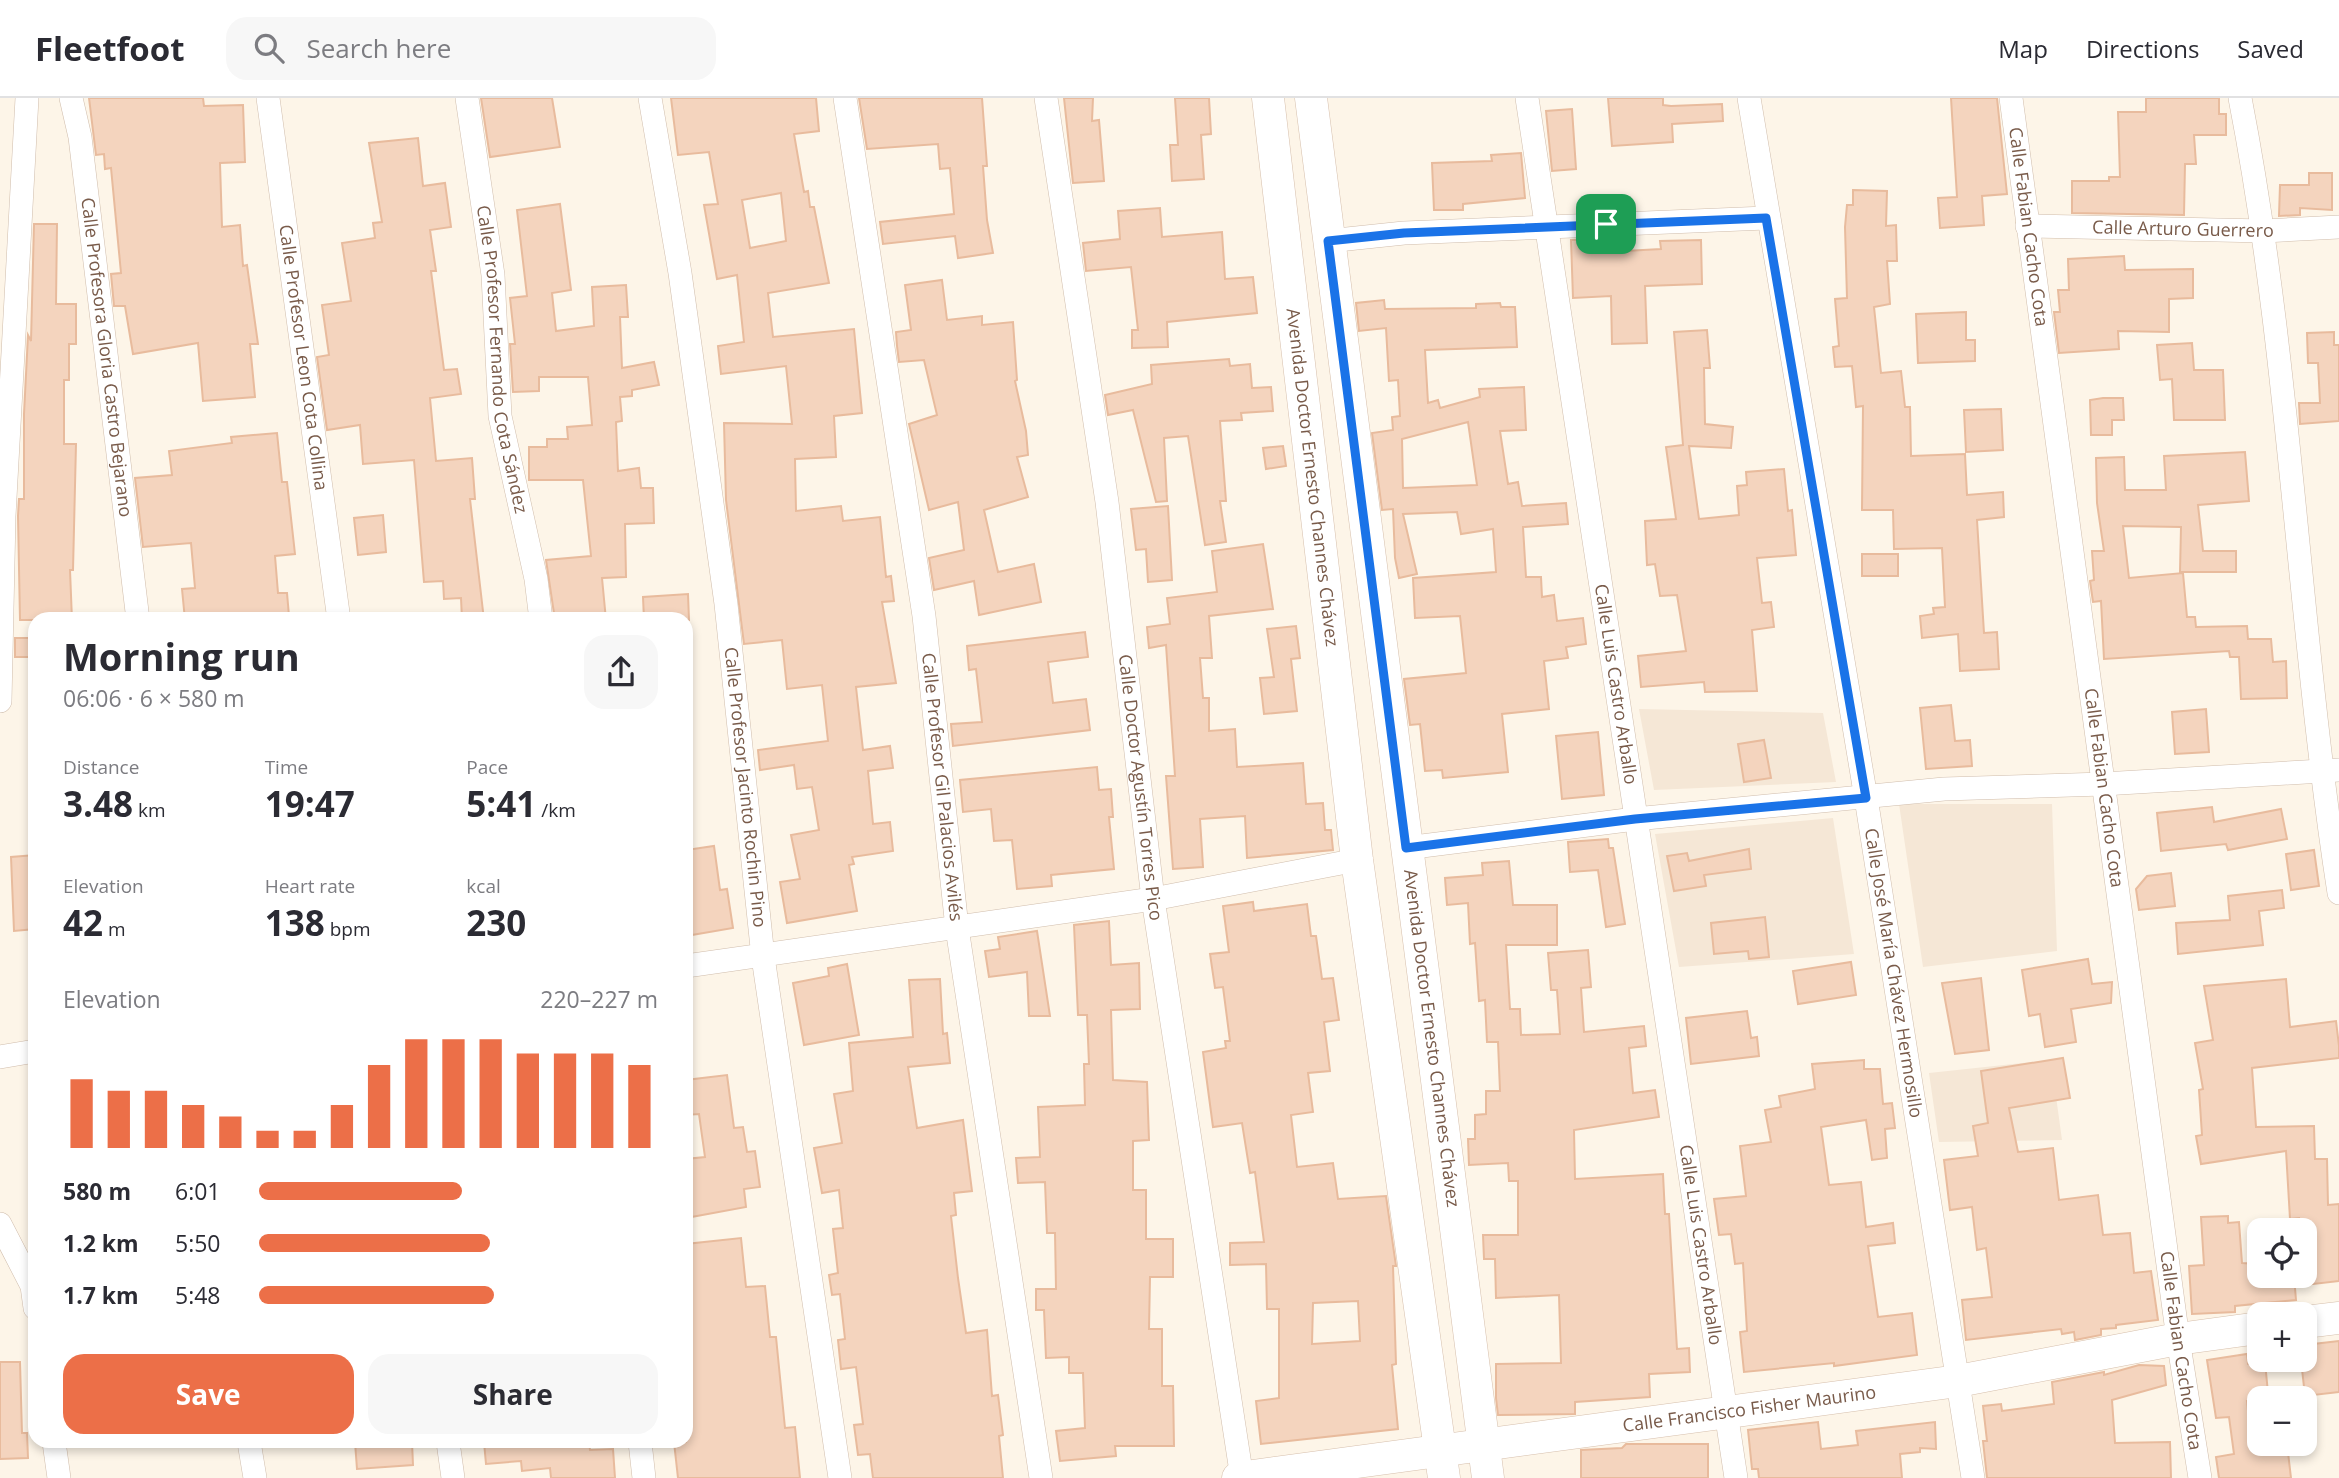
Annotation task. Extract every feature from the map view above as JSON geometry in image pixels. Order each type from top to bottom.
[{"type":"street","points":[[0,701],[8,311],[27,98]]},
{"type":"street","name":"Calle Profesora Gloria Castro Bejarano","points":[[71,98],[80,137],[137,612]]},
{"type":"street","name":"Calle Profesor Leon Cota Collina","points":[[268,98],[338,612]]},
{"type":"street","name":"Calle Profesor Fernando Cota Sández","points":[[467,98],[493,275],[500,416],[536,579],[540,612]]},
{"type":"street","name":"Calle Profesor Jacinto Rochin Pino","points":[[650,98],[680,273],[726,604],[762,957],[840,1478]]},
{"type":"street","name":"Calle Profesor Gil Palacios Avilés","points":[[845,98],[924,616],[957,928],[1041,1478]]},
{"type":"street","name":"Calle Doctor Agustín Torres Pico","points":[[1046,98],[1107,502],[1153,899],[1241,1478]]},
{"type":"street","name":"Avenida Doctor Ernesto Channes Chávez","points":[[1268,98],[1357,860],[1442,1464]]},
{"type":"street","name":"Avenida Doctor Ernesto Channes Chávez","points":[[1311,98],[1488,1478]]},
{"type":"street","name":"Calle Luis Castro Arballo","points":[[1527,98],[1544,226],[1737,1478]]},
{"type":"street","name":"Calle José María Chávez Hermosillo","points":[[1749,98],[1766,218],[1866,798],[1973,1478]]},
{"type":"street","name":"Calle Fabian Cacho Cota","points":[[2011,98],[2026,226],[2178,1339],[2200,1478]]},
{"type":"street","points":[[2240,98],[2264,231],[2330,770],[2339,893]]},
{"type":"street","points":[[1328,241],[1404,233],[1766,218]]},
{"type":"street","name":"Calle Arturo Guerrero","points":[[2026,226],[2264,231],[2339,227]]},
{"type":"street","points":[[1406,848],[1635,819],[1944,789],[2103,784],[2330,770]]},
{"type":"street","points":[[693,965],[1153,899],[1357,860]]},
{"type":"street","points":[[0,1056],[28,1052]]},
{"type":"street","points":[[0,1224],[28,1278]]},
{"type":"street","points":[[2317,1321],[2339,1318]]},
{"type":"street","name":"Calle Francisco Fisher Maurino","points":[[1241,1478],[1442,1464],[1483,1444],[1958,1381],[2178,1339],[2247,1330]]},
{"type":"street","points":[[55,1448],[59,1478]]},
{"type":"street","points":[[250,1448],[254,1478]]},
{"type":"street","points":[[449,1448],[453,1478]]},
{"type":"street","points":[[641,1448],[644,1478]]},
{"type":"shaded area","points":[[1639,709],[1823,713],[1836,782],[1654,790]]},
{"type":"shaded area","points":[[1899,804],[2052,804],[2057,951],[1923,967]]},
{"type":"shaded area","points":[[1833,818],[1854,954],[1679,967],[1655,834]]},
{"type":"shaded area","points":[[2051,1060],[2062,1140],[1939,1142],[1929,1073]]},
{"type":"building","points":[[89,98],[203,98],[204,106],[243,105],[245,162],[220,163],[222,227],[240,225],[243,266],[247,265],[258,344],[250,344],[255,397],[203,401],[198,343],[133,354],[125,306],[114,306],[111,274],[121,273],[111,168],[105,169],[104,154],[96,155]]},
{"type":"building","points":[[481,98],[552,98],[560,147],[490,157]]},
{"type":"building","points":[[671,98],[816,98],[819,131],[794,134],[804,192],[808,191],[810,207],[814,207],[829,283],[768,293],[773,337],[854,329],[862,413],[834,416],[836,457],[795,459],[796,511],[841,506],[843,521],[880,517],[886,577],[891,576],[894,601],[882,602],[896,683],[856,687],[863,750],[890,746],[893,768],[868,771],[873,824],[890,822],[893,851],[852,857],[854,864],[849,865],[857,911],[787,923],[780,882],[800,879],[791,835],[819,830],[812,787],[797,789],[794,765],[760,770],[758,750],[828,741],[822,685],[787,689],[782,640],[744,644],[726,500],[724,423],[792,424],[786,366],[721,374],[718,346],[744,342],[737,275],[717,279],[704,205],[718,204],[709,152],[678,155]],"holes":[[[781,193],[786,241],[750,248],[742,200]]]},
{"type":"building","points":[[859,98],[982,98],[987,166],[983,166],[987,220],[993,253],[958,258],[955,236],[883,244],[880,222],[954,214],[950,168],[940,169],[938,144],[867,149]]},
{"type":"building","points":[[1064,98],[1093,98],[1092,121],[1099,120],[1104,181],[1073,183]]},
{"type":"building","points":[[1175,98],[1209,98],[1211,134],[1201,135],[1204,179],[1172,181],[1170,145],[1178,145]]},
{"type":"building","points":[[1608,98],[1663,98],[1663,105],[1671,106],[1722,104],[1723,121],[1672,124],[1673,142],[1612,146]]},
{"type":"building","points":[[1951,98],[1997,98],[2007,194],[1982,196],[1984,225],[1940,228],[1938,198],[1957,197]]},
{"type":"building","points":[[2146,98],[2219,98],[2219,114],[2226,114],[2226,135],[2194,135],[2196,164],[2185,164],[2184,215],[2072,213],[2072,181],[2109,181],[2109,177],[2120,177],[2118,112],[2146,112]]},
{"type":"building","points":[[1572,109],[1576,169],[1552,171],[1546,111]]},
{"type":"building","points":[[418,138],[423,186],[445,183],[451,227],[430,230],[436,271],[431,271],[444,370],[457,369],[461,394],[430,398],[436,461],[472,458],[475,499],[470,499],[483,612],[462,612],[461,598],[444,599],[443,581],[424,582],[414,460],[363,464],[360,425],[327,430],[317,357],[329,355],[322,305],[351,301],[342,243],[375,238],[373,223],[382,222],[369,143]]},
{"type":"building","points":[[1521,153],[1525,198],[1463,204],[1463,210],[1434,210],[1432,163],[1492,161],[1491,155]]},
{"type":"building","points":[[2309,173],[2332,173],[2332,210],[2300,208],[2300,215],[2279,216],[2280,185],[2309,185]]},
{"type":"building","points":[[1853,190],[1887,191],[1886,226],[1896,225],[1897,261],[1887,261],[1890,304],[1874,307],[1881,373],[1901,371],[1905,407],[1910,407],[1911,456],[1965,454],[1967,495],[2003,492],[2004,517],[1977,520],[1984,633],[1997,632],[1999,669],[1960,671],[1958,634],[1922,638],[1920,616],[1934,614],[1933,608],[1945,607],[1942,548],[1894,549],[1893,510],[1862,510],[1863,406],[1856,407],[1852,366],[1835,367],[1833,347],[1839,346],[1835,299],[1847,298],[1845,227],[1847,205],[1853,205]]},
{"type":"building","points":[[560,204],[571,290],[552,293],[556,331],[594,326],[592,287],[626,285],[628,317],[620,317],[622,368],[654,362],[659,385],[632,390],[632,396],[620,397],[622,421],[616,422],[618,471],[639,468],[641,488],[653,488],[654,523],[625,524],[626,577],[602,578],[605,612],[554,612],[546,560],[591,556],[583,480],[529,480],[529,447],[547,447],[547,439],[568,439],[567,427],[592,425],[588,377],[539,377],[539,391],[513,392],[510,344],[515,344],[510,298],[527,296],[517,210]]},
{"type":"building","points":[[1160,208],[1162,237],[1222,232],[1225,279],[1253,277],[1257,313],[1167,322],[1168,347],[1132,348],[1132,330],[1138,330],[1131,267],[1086,271],[1083,243],[1120,239],[1118,211]]},
{"type":"building","points":[[34,224],[57,224],[56,304],[76,304],[76,344],[69,344],[69,380],[64,380],[64,444],[76,444],[73,570],[70,570],[72,612],[28,612],[28,620],[20,620],[18,516],[19,499],[24,499],[28,335],[31,341]]},
{"type":"building","points":[[1606,239],[1607,252],[1661,249],[1660,241],[1701,240],[1702,284],[1645,286],[1647,343],[1612,344],[1611,296],[1573,298],[1571,240]]},
{"type":"building","points":[[2124,256],[2125,270],[2193,269],[2193,298],[2169,299],[2169,332],[2118,331],[2119,349],[2059,353],[2054,312],[2060,312],[2058,290],[2069,290],[2068,259]]},
{"type":"building","points":[[942,280],[947,320],[982,316],[982,325],[1013,322],[1015,381],[1026,431],[1028,455],[1017,457],[1028,497],[984,510],[998,572],[1034,564],[1041,602],[979,615],[974,581],[934,590],[929,558],[964,550],[958,502],[929,510],[909,424],[937,415],[924,360],[899,362],[897,346],[896,332],[911,330],[905,285]]},
{"type":"building","points":[[1384,300],[1385,309],[1476,308],[1476,304],[1500,303],[1501,307],[1515,307],[1517,347],[1425,350],[1428,403],[1438,400],[1440,408],[1480,397],[1479,389],[1524,387],[1526,430],[1500,431],[1508,484],[1518,482],[1522,506],[1566,503],[1568,524],[1523,527],[1526,577],[1541,577],[1542,597],[1554,595],[1557,621],[1583,618],[1586,644],[1566,647],[1568,658],[1544,661],[1549,709],[1502,714],[1508,772],[1443,778],[1442,770],[1425,771],[1420,724],[1410,725],[1404,679],[1466,673],[1460,616],[1415,618],[1413,578],[1496,572],[1493,529],[1461,534],[1457,512],[1403,514],[1417,574],[1399,578],[1395,558],[1393,509],[1382,510],[1372,433],[1393,430],[1392,417],[1400,416],[1398,380],[1389,381],[1386,328],[1359,331],[1356,303]],"holes":[[[1468,422],[1477,485],[1403,488],[1402,439]]]},
{"type":"building","points":[[1966,312],[1966,340],[1975,340],[1975,361],[1918,363],[1916,314]]},
{"type":"building","points":[[1707,330],[1710,368],[1704,368],[1705,424],[1733,427],[1731,448],[1689,446],[1699,519],[1739,515],[1737,486],[1747,485],[1746,472],[1784,469],[1788,511],[1792,510],[1796,555],[1757,558],[1762,603],[1771,602],[1774,627],[1752,630],[1757,691],[1705,692],[1704,682],[1641,687],[1638,656],[1686,651],[1677,595],[1660,596],[1655,564],[1647,565],[1645,521],[1676,519],[1666,447],[1683,445],[1674,332]]},
{"type":"building","points":[[2334,332],[2334,345],[2339,345],[2339,421],[2300,424],[2299,403],[2320,403],[2318,363],[2308,363],[2307,333]]},
{"type":"building","points":[[2192,343],[2194,370],[2223,370],[2225,420],[2174,420],[2172,379],[2160,380],[2157,345]]},
{"type":"building","points":[[1229,359],[1230,366],[1250,364],[1252,388],[1271,387],[1273,411],[1241,413],[1242,420],[1220,421],[1226,501],[1220,501],[1226,542],[1205,545],[1188,436],[1164,438],[1167,501],[1156,502],[1133,410],[1108,415],[1105,395],[1152,384],[1151,365]]},
{"type":"building","points":[[2123,398],[2124,420],[2112,420],[2112,435],[2091,435],[2090,400]]},
{"type":"building","points":[[2001,409],[2003,450],[1966,452],[1964,410]]},
{"type":"building","points":[[277,433],[282,482],[287,482],[295,554],[275,556],[278,593],[287,593],[289,612],[184,612],[182,589],[195,588],[191,543],[143,547],[135,478],[172,475],[169,451],[232,443],[231,437]]},
{"type":"building","points":[[1283,446],[1286,466],[1266,469],[1263,448]]},
{"type":"building","points":[[2245,452],[2249,501],[2198,505],[2203,551],[2236,551],[2236,572],[2180,572],[2181,527],[2123,526],[2129,578],[2183,573],[2187,617],[2195,617],[2196,627],[2247,626],[2248,639],[2271,639],[2273,662],[2286,661],[2287,698],[2241,699],[2239,657],[2230,657],[2229,651],[2104,659],[2101,601],[2093,602],[2090,581],[2094,580],[2092,551],[2104,551],[2097,503],[2096,458],[2124,457],[2125,490],[2166,490],[2164,456]]},
{"type":"building","points":[[1168,506],[1172,580],[1148,582],[1146,549],[1136,550],[1131,509]]},
{"type":"building","points":[[383,515],[386,552],[358,555],[354,518]]},
{"type":"building","points":[[1263,544],[1273,609],[1209,616],[1212,658],[1200,658],[1203,698],[1209,698],[1209,731],[1235,729],[1237,767],[1303,763],[1306,804],[1323,803],[1325,830],[1331,830],[1333,850],[1247,858],[1245,816],[1200,819],[1203,867],[1173,869],[1166,776],[1175,776],[1166,645],[1149,648],[1147,627],[1170,624],[1167,598],[1217,592],[1212,551]]},
{"type":"building","points":[[1862,554],[1898,554],[1898,576],[1862,576]]},
{"type":"building","points":[[688,594],[689,612],[644,612],[643,597]]},
{"type":"building","points":[[1296,626],[1300,658],[1291,659],[1297,711],[1264,714],[1260,678],[1274,677],[1267,629]]},
{"type":"building","points":[[1085,632],[1088,657],[1048,662],[1053,703],[1086,699],[1090,730],[953,746],[951,724],[982,722],[976,669],[969,670],[967,646]]},
{"type":"building","points":[[15,638],[28,638],[28,657],[15,657]]},
{"type":"building","points":[[1951,705],[1955,741],[1970,740],[1972,766],[1926,769],[1920,708]]},
{"type":"building","points":[[2206,709],[2209,752],[2175,754],[2172,712]]},
{"type":"building","points":[[1598,732],[1604,795],[1562,799],[1556,736]]},
{"type":"building","points":[[1764,740],[1771,778],[1744,782],[1738,744]]},
{"type":"building","points":[[1097,767],[1099,790],[1111,789],[1113,817],[1109,817],[1114,869],[1051,875],[1052,886],[1017,889],[1012,840],[994,841],[991,809],[963,812],[960,780]]},
{"type":"building","points":[[2212,807],[2214,822],[2281,809],[2287,839],[2228,850],[2226,844],[2161,851],[2157,813]]},
{"type":"building","points":[[1608,839],[1609,848],[1613,848],[1625,924],[1606,927],[1598,870],[1570,872],[1568,842]]},
{"type":"building","points":[[714,846],[720,890],[727,889],[733,928],[693,935],[693,849]]},
{"type":"building","points":[[1749,849],[1751,869],[1704,875],[1706,886],[1674,891],[1667,856],[1687,853],[1689,861]]},
{"type":"building","points":[[2314,850],[2319,886],[2291,890],[2286,854]]},
{"type":"building","points":[[28,856],[28,930],[14,931],[11,857]]},
{"type":"building","points":[[1509,861],[1513,905],[1557,905],[1557,945],[1506,945],[1510,1009],[1520,1009],[1521,1035],[1560,1034],[1557,990],[1551,990],[1548,953],[1588,950],[1591,987],[1581,988],[1584,1032],[1644,1026],[1646,1046],[1629,1048],[1633,1093],[1655,1090],[1659,1117],[1574,1130],[1575,1179],[1663,1174],[1665,1214],[1669,1214],[1677,1349],[1689,1348],[1690,1372],[1649,1374],[1650,1397],[1575,1402],[1575,1414],[1498,1415],[1496,1364],[1561,1363],[1559,1295],[1496,1298],[1495,1259],[1484,1259],[1483,1235],[1518,1235],[1518,1181],[1509,1181],[1508,1163],[1469,1165],[1468,1139],[1475,1139],[1475,1115],[1486,1114],[1486,1091],[1500,1091],[1498,1042],[1487,1042],[1485,1000],[1479,1001],[1475,943],[1470,944],[1468,903],[1447,905],[1445,878],[1483,875],[1482,863]]},
{"type":"building","points":[[2171,873],[2175,906],[2139,910],[2136,889],[2147,876]]},
{"type":"building","points":[[2282,890],[2284,908],[2259,911],[2263,945],[2178,954],[2176,923],[2230,920],[2228,896]]},
{"type":"building","points":[[1253,902],[1254,911],[1307,904],[1311,936],[1316,936],[1322,979],[1333,978],[1339,1020],[1324,1022],[1330,1071],[1308,1073],[1313,1112],[1291,1115],[1297,1167],[1333,1163],[1338,1199],[1386,1196],[1396,1266],[1393,1266],[1396,1364],[1392,1365],[1398,1429],[1261,1444],[1256,1401],[1279,1398],[1279,1309],[1267,1309],[1266,1264],[1230,1265],[1230,1243],[1264,1242],[1255,1172],[1250,1173],[1242,1123],[1213,1127],[1203,1052],[1226,1048],[1225,1041],[1230,1041],[1223,987],[1215,988],[1210,954],[1229,952],[1223,906]],"holes":[[[1358,1301],[1360,1341],[1312,1344],[1313,1303]]]},
{"type":"building","points":[[1765,917],[1769,957],[1749,959],[1748,951],[1714,954],[1711,923]]},
{"type":"building","points":[[1109,921],[1111,965],[1139,963],[1140,1009],[1111,1010],[1113,1080],[1147,1082],[1149,1140],[1133,1141],[1133,1190],[1146,1190],[1146,1239],[1173,1239],[1173,1277],[1150,1277],[1149,1329],[1162,1329],[1162,1386],[1173,1386],[1174,1446],[1115,1446],[1116,1456],[1060,1461],[1056,1431],[1085,1428],[1083,1373],[1069,1373],[1069,1357],[1046,1358],[1044,1310],[1036,1310],[1036,1289],[1056,1289],[1055,1233],[1047,1233],[1045,1182],[1018,1183],[1016,1158],[1040,1157],[1038,1107],[1085,1105],[1084,1064],[1089,1064],[1087,1015],[1078,1015],[1074,925]]},
{"type":"building","points":[[1037,931],[1050,1016],[1029,1016],[1027,972],[989,977],[985,951],[1000,949],[998,937]]},
{"type":"building","points":[[2088,959],[2092,984],[2112,982],[2111,1003],[2071,1009],[2076,1042],[2045,1047],[2040,1014],[2029,1016],[2022,970]]},
{"type":"building","points":[[1851,962],[1856,995],[1798,1004],[1793,971]]},
{"type":"building","points":[[847,964],[859,1035],[804,1045],[793,983],[829,976],[828,968]]},
{"type":"building","points":[[1981,978],[1989,1050],[1955,1054],[1942,983]]},
{"type":"building","points":[[940,979],[943,1034],[947,1033],[950,1063],[908,1067],[917,1128],[963,1120],[972,1191],[954,1193],[956,1215],[951,1216],[966,1333],[987,1330],[992,1396],[998,1395],[1003,1435],[999,1436],[1003,1478],[873,1478],[870,1454],[858,1455],[854,1425],[863,1424],[856,1367],[841,1369],[838,1340],[845,1339],[840,1294],[832,1295],[829,1275],[838,1273],[833,1229],[843,1228],[839,1190],[822,1193],[814,1148],[842,1143],[834,1094],[853,1091],[849,1043],[913,1037],[909,980]]},
{"type":"building","points":[[2286,979],[2290,1027],[2336,1021],[2339,1058],[2252,1068],[2256,1127],[2314,1126],[2315,1159],[2327,1159],[2328,1205],[2339,1204],[2339,1281],[2317,1284],[2317,1218],[2290,1218],[2286,1151],[2201,1164],[2196,1136],[2202,1135],[2199,1090],[2203,1089],[2195,1043],[2213,1040],[2204,986]]},
{"type":"building","points":[[1747,1011],[1751,1038],[1757,1037],[1759,1056],[1691,1064],[1686,1018]]},
{"type":"building","points":[[2063,1058],[2070,1098],[2009,1108],[2018,1152],[2053,1148],[2059,1200],[2098,1195],[2103,1235],[2130,1233],[2134,1273],[2151,1271],[2158,1320],[2116,1325],[2116,1328],[2101,1329],[2101,1335],[2075,1340],[2074,1332],[2062,1334],[2061,1329],[1966,1340],[1962,1300],[1992,1297],[1986,1248],[1977,1250],[1972,1207],[1950,1210],[1944,1160],[1978,1156],[1973,1126],[1988,1123],[1981,1071]]},
{"type":"building","points":[[1864,1060],[1864,1069],[1880,1069],[1883,1104],[1892,1103],[1895,1128],[1885,1129],[1887,1158],[1872,1160],[1866,1120],[1821,1127],[1829,1185],[1861,1182],[1866,1227],[1893,1223],[1895,1243],[1868,1246],[1878,1317],[1912,1313],[1917,1355],[1834,1366],[1834,1363],[1744,1372],[1740,1332],[1747,1331],[1743,1263],[1735,1264],[1731,1234],[1719,1235],[1714,1199],[1746,1196],[1740,1146],[1771,1142],[1765,1110],[1781,1107],[1779,1096],[1815,1089],[1812,1064]]},
{"type":"building","points":[[727,1075],[734,1128],[743,1127],[747,1152],[755,1151],[760,1187],[744,1189],[746,1207],[693,1217],[693,1158],[705,1157],[699,1114],[693,1114],[693,1079]]},
{"type":"building","points":[[2228,1216],[2228,1223],[2239,1222],[2242,1263],[2247,1263],[2247,1288],[2295,1288],[2296,1300],[2247,1302],[2247,1305],[2235,1306],[2235,1312],[2192,1314],[2189,1266],[2204,1265],[2201,1217]]},
{"type":"building","points":[[741,1238],[746,1287],[765,1286],[770,1337],[776,1337],[785,1428],[795,1427],[800,1478],[678,1478],[675,1448],[693,1448],[693,1243]]},
{"type":"building","points":[[2339,1341],[2339,1392],[2317,1395],[2317,1386],[2304,1386],[2302,1372],[2317,1372],[2317,1344]]},
{"type":"building","points":[[2247,1354],[2247,1372],[2266,1372],[2267,1386],[2247,1386],[2247,1456],[2288,1456],[2291,1478],[2219,1478],[2216,1457],[2234,1454],[2229,1417],[2216,1418],[2207,1360]]},
{"type":"building","points":[[0,1362],[20,1362],[22,1433],[27,1433],[28,1458],[0,1459]]},
{"type":"building","points":[[2139,1365],[2164,1366],[2166,1385],[2112,1400],[2115,1443],[2170,1442],[2171,1478],[1987,1478],[1983,1406],[2001,1404],[2002,1411],[2054,1404],[2052,1382],[2104,1372],[2104,1375]]},
{"type":"building","points":[[1818,1422],[1821,1449],[1858,1445],[1856,1431],[1935,1422],[1936,1449],[1920,1448],[1920,1452],[1900,1454],[1902,1478],[1759,1478],[1758,1469],[1752,1469],[1748,1430]]},
{"type":"building","points":[[1626,1444],[1708,1444],[1708,1478],[1581,1478],[1581,1450],[1622,1448]]},
{"type":"building","points":[[355,1448],[412,1448],[413,1465],[357,1469]]},
{"type":"building","points":[[485,1448],[613,1449],[615,1478],[551,1478],[550,1468],[522,1471],[521,1461],[486,1464]]},
{"type":"route","points":[[1766,218],[1866,798],[1635,819],[1406,848],[1328,241],[1404,233],[1606,224],[1766,218]]}]
